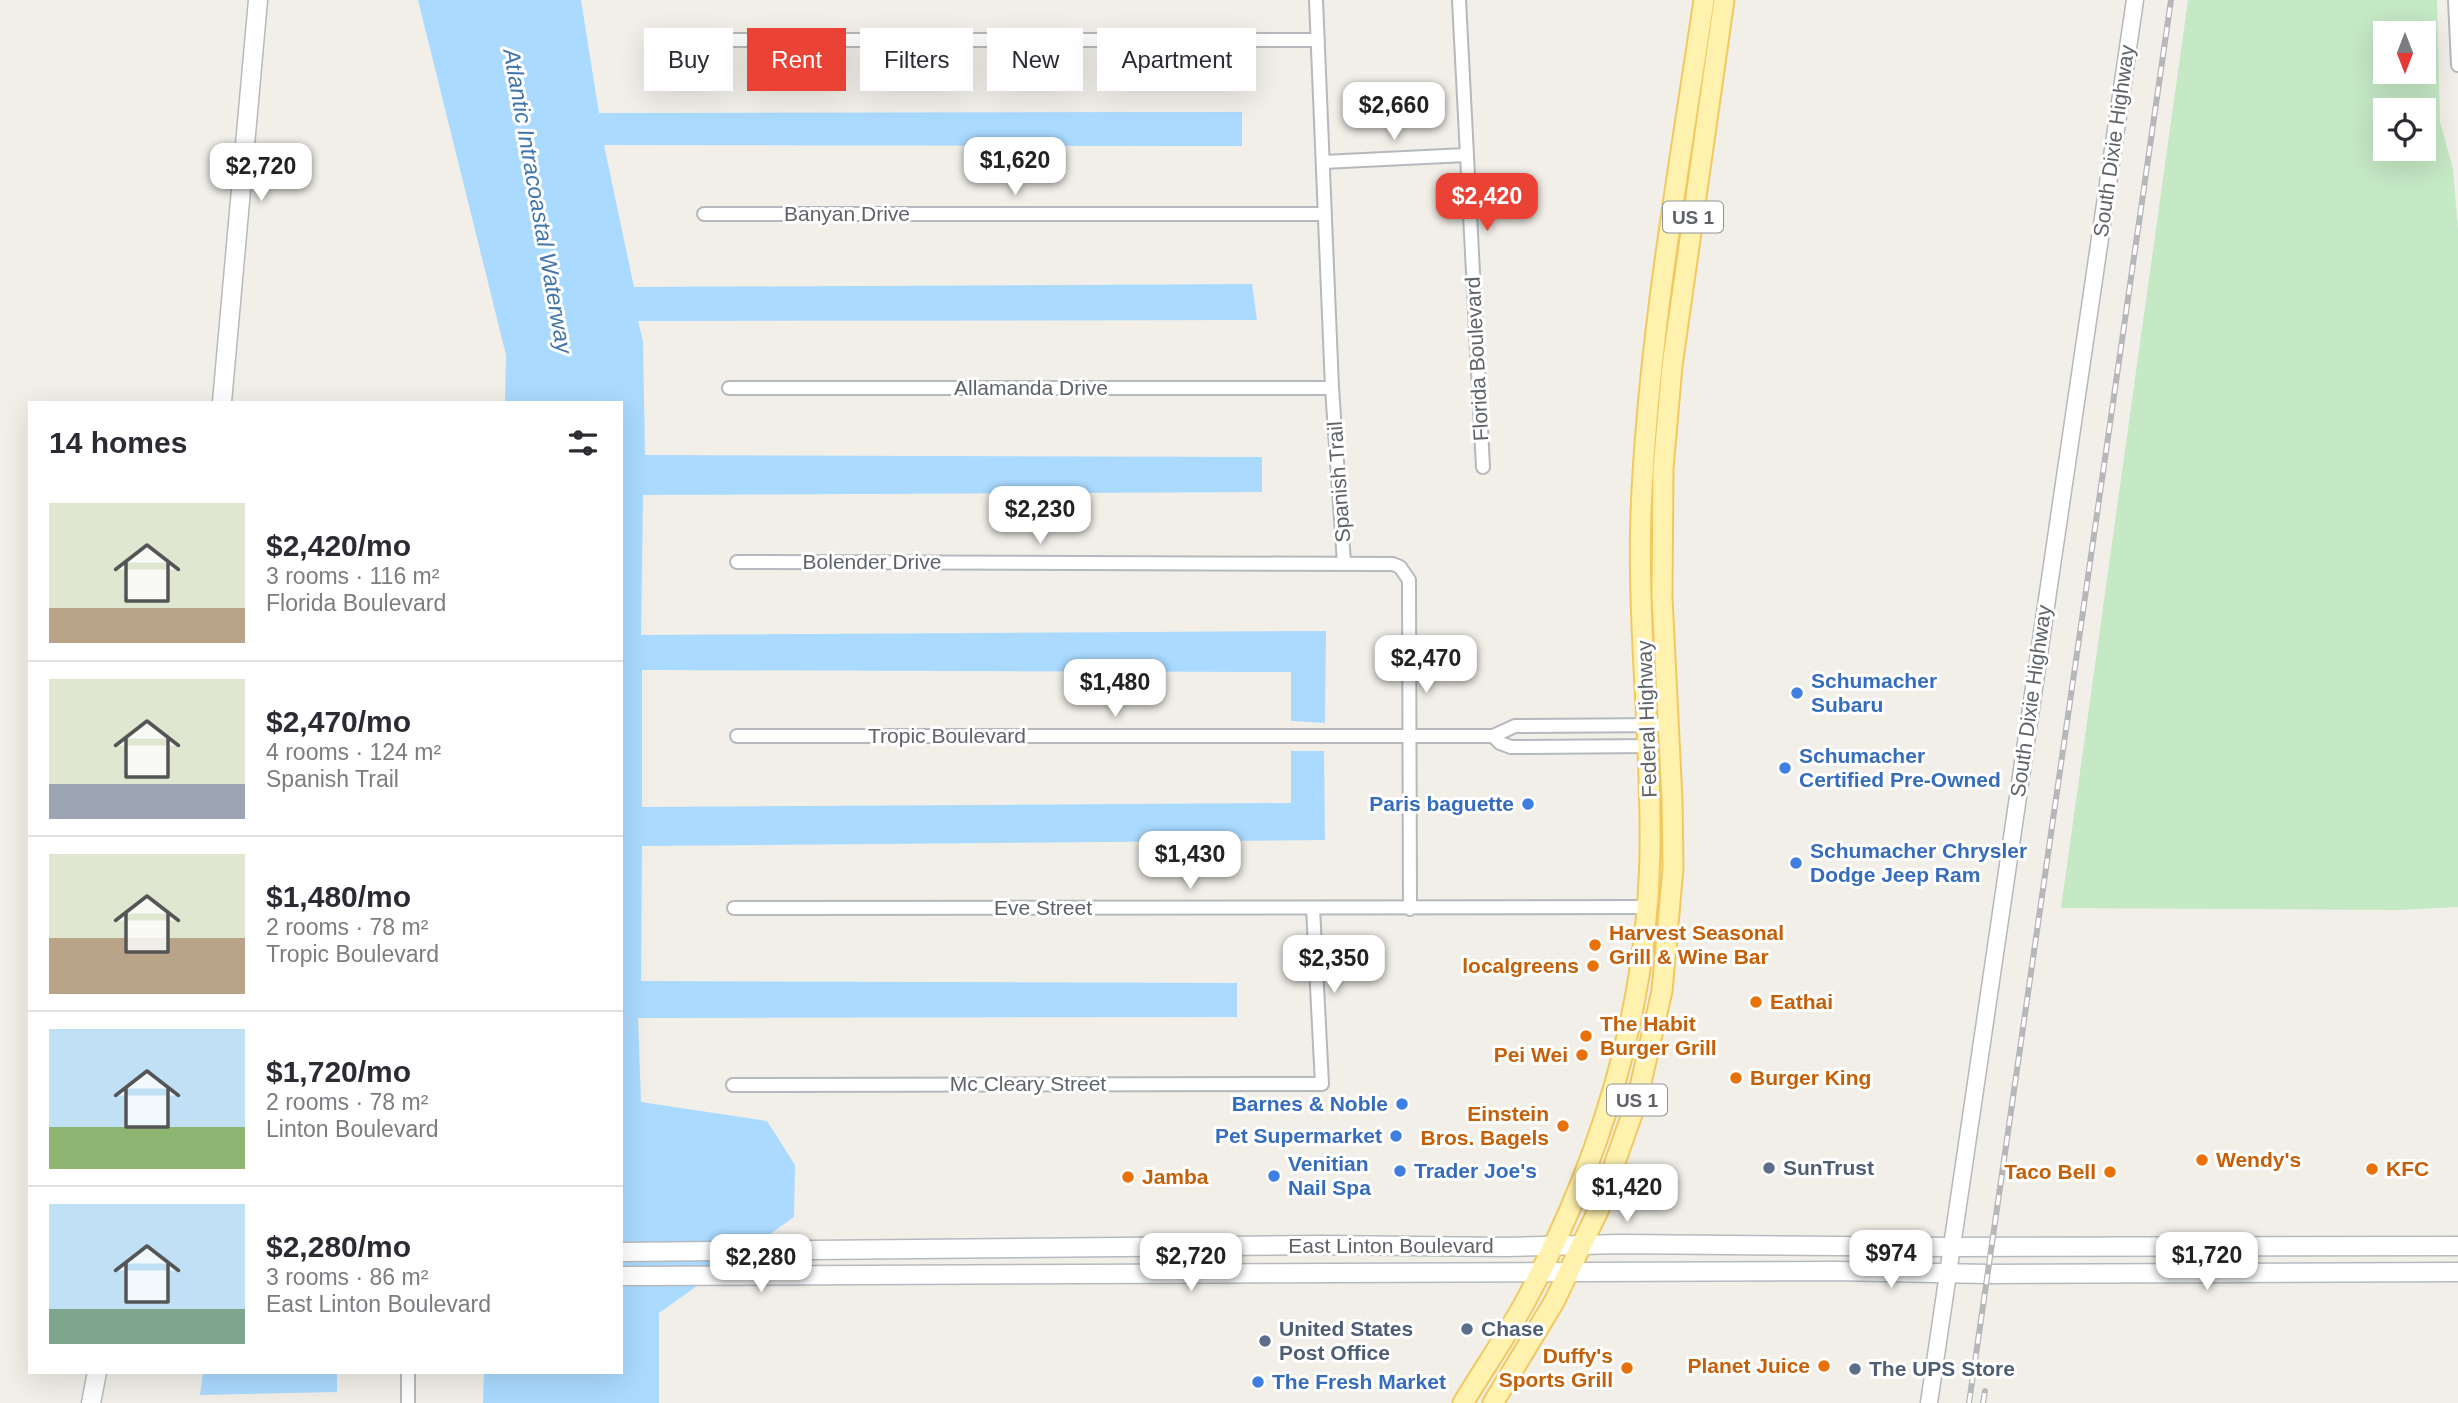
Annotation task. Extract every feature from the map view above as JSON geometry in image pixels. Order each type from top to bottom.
[{"type":"main road","points":[[222,401],[258,0]]},
{"type":"main road","name":"Federal Highway","points":[[1493,1403],[1535,1336],[1583,1245],[1625,1139],[1646,1067],[1662,991],[1673,868],[1670,747],[1658,725],[1641,552],[1644,469],[1653,362],[1704,0]]},
{"type":"main road","name":"Federal Highway","points":[[1462,1403],[1523,1305],[1586,1168],[1614,1090],[1637,984],[1650,858],[1648,746],[1658,725],[1662,491],[1672,366],[1724,0]]},
{"type":"main road","points":[[1644,469],[1662,491]]},
{"type":"main road","name":"East Linton Boulevard","points":[[623,1252],[1671,1243],[1951,1247],[2458,1245]]},
{"type":"main road","points":[[1772,1272],[1792,1256],[1798,1246]]},
{"type":"main road","points":[[2190,1272],[2223,1257],[2235,1246]]},
{"type":"main road","points":[[2225,1272],[2269,1246]]},
{"type":"main road","points":[[1166,1247],[1167,1273]]},
{"type":"main road","name":"East Linton Boulevard","points":[[623,1276],[2458,1272]]},
{"type":"main road","points":[[91,1403],[97,1374]]},
{"type":"street","name":"Spanish Trail","points":[[1316,0],[1332,388],[1344,563],[1393,564],[1400,567],[1409,580],[1410,909]]},
{"type":"street","name":"Florida Boulevard","points":[[1458,0],[1483,467]]},
{"type":"street","name":"South Dixie Highway","points":[[1928,1403],[2135,0]]},
{"type":"street","points":[[2455,0],[2458,65]]},
{"type":"street","points":[[733,40],[1318,40]]},
{"type":"street","points":[[1323,162],[1466,155]]},
{"type":"street","name":"Banyan Drive","points":[[704,214],[1325,214]]},
{"type":"street","name":"Allamanda Drive","points":[[729,388],[1332,388]]},
{"type":"street","name":"Bolender Drive","points":[[737,562],[1344,563]]},
{"type":"street","name":"Tropic Boulevard","points":[[737,736],[1493,736],[1515,726],[1658,725]]},
{"type":"street","name":"Tropic Boulevard","points":[[1493,736],[1500,743],[1511,747],[1670,747]]},
{"type":"street","name":"Eve Street","points":[[734,908],[1647,907]]},
{"type":"street","name":"Mc Cleary Street","points":[[733,1084],[1322,1084],[1313,908]]},
{"type":"street","points":[[408,1374],[408,1403]]},
{"type":"green space","points":[[2188,0],[2437,0],[2440,122],[2453,169],[2458,230],[2458,907],[2397,910],[2061,908]]},
{"type":"water","name":"Atlantic Intracoastal Waterway","points":[[418,0],[581,0],[599,113],[1242,112],[1242,146],[604,145],[634,287],[1252,284],[1257,320],[638,321],[643,341],[645,455],[1262,457],[1262,492],[643,495],[641,635],[1326,631],[1325,723],[1291,721],[1291,672],[642,670],[642,807],[1291,803],[1291,751],[1324,751],[1325,840],[642,846],[641,981],[1237,983],[1237,1017],[638,1018],[641,1102],[767,1121],[795,1165],[794,1217],[659,1313],[659,1403],[483,1403],[484,1374],[623,1374],[623,401],[505,401],[506,355]]},
{"type":"water","points":[[203,1374],[337,1374],[337,1392],[200,1395]]},
{"type":"railway","points":[[1969,1403],[2171,0]]},
{"type":"railway","points":[[1983,1403],[1985,1391]]},
{"type":"place","name":"Schumacher Subaru","points":[[1797,693]]},
{"type":"place","name":"Schumacher Certified Pre-Owned","points":[[1785,768]]},
{"type":"place","name":"Paris baguette","points":[[1528,804]]},
{"type":"place","name":"Schumacher Chrysler Dodge Jeep Ram","points":[[1796,863]]},
{"type":"place","name":"Harvest Seasonal Grill & Wine Bar","points":[[1595,945]]},
{"type":"place","name":"localgreens","points":[[1593,966]]},
{"type":"place","name":"Eathai","points":[[1756,1002]]},
{"type":"place","name":"The Habit Burger Grill","points":[[1586,1036]]},
{"type":"place","name":"Pei Wei","points":[[1582,1055]]},
{"type":"place","name":"Burger King","points":[[1736,1078]]},
{"type":"place","name":"Barnes & Noble","points":[[1402,1104]]},
{"type":"place","name":"Einstein Bros. Bagels","points":[[1563,1126]]},
{"type":"place","name":"Pet Supermarket","points":[[1396,1136]]},
{"type":"place","name":"Wendy's","points":[[2202,1160]]},
{"type":"place","name":"SunTrust","points":[[1769,1168]]},
{"type":"place","name":"KFC","points":[[2372,1169]]},
{"type":"place","name":"Trader Joe's","points":[[1400,1171]]},
{"type":"place","name":"Taco Bell","points":[[2110,1172]]},
{"type":"place","name":"Venitian Nail Spa","points":[[1274,1176]]},
{"type":"place","name":"Jamba","points":[[1128,1177]]},
{"type":"place","name":"Chase","points":[[1467,1329]]},
{"type":"place","name":"United States Post Office","points":[[1265,1341]]},
{"type":"place","name":"Planet Juice","points":[[1824,1366]]},
{"type":"place","name":"Duffy's Sports Grill","points":[[1627,1368]]},
{"type":"place","name":"The UPS Store","points":[[1855,1369]]},
{"type":"place","name":"The Fresh Market","points":[[1258,1382]]}]
